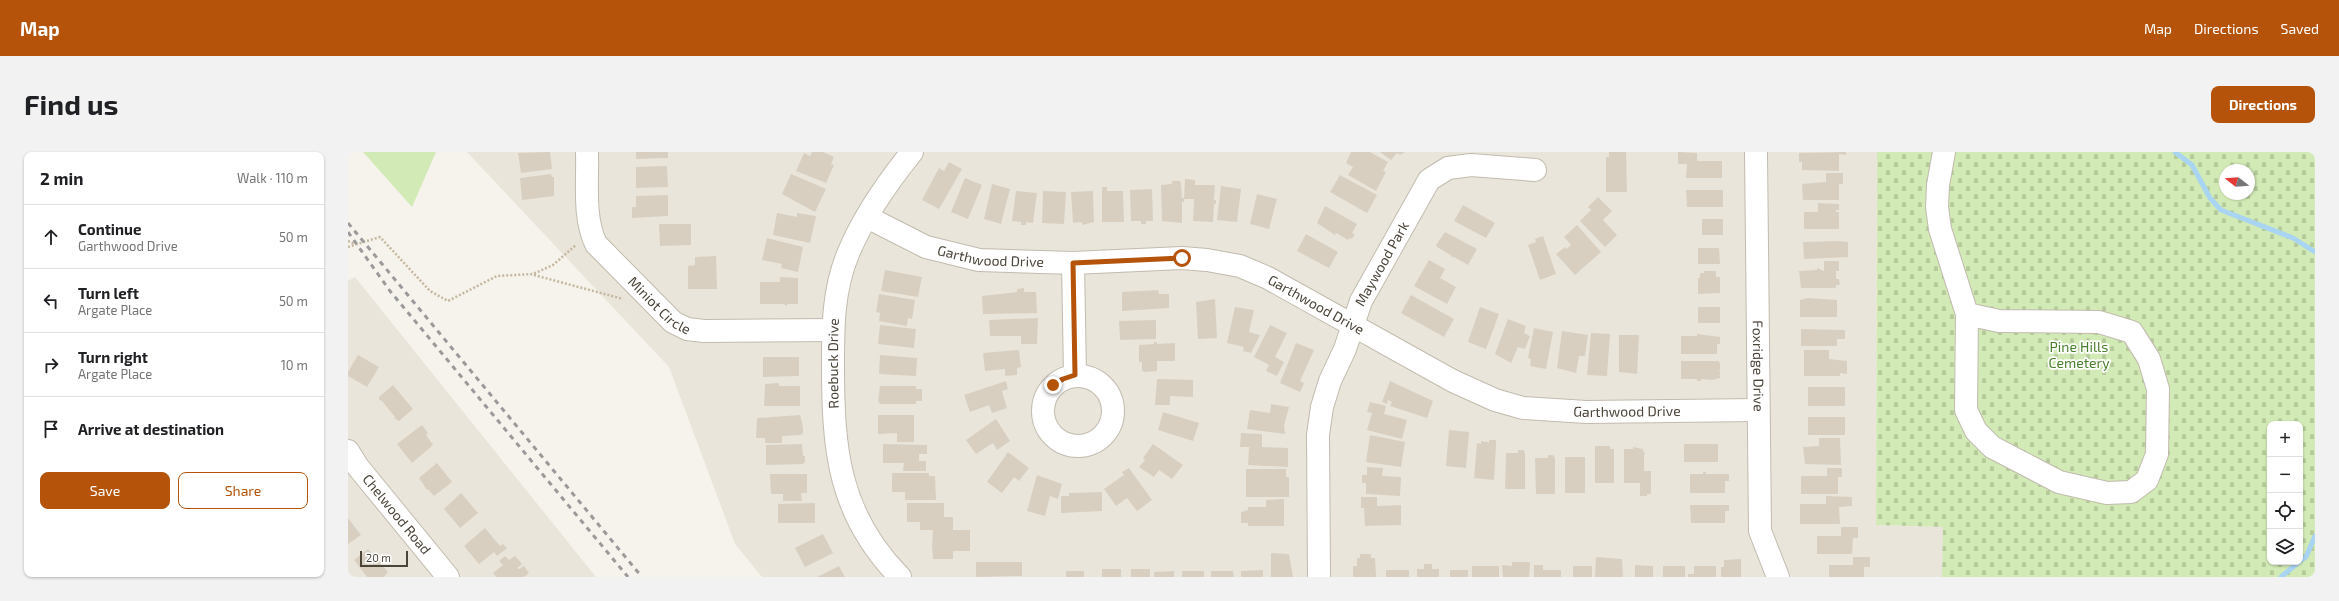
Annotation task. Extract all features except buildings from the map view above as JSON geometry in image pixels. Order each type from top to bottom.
[{"type":"street","name":"Miniot Circle","points":[[587,152],[591,232],[596,244],[673,322],[687,329],[704,331],[833,330]]},
{"type":"street","name":"Roebuck Drive","points":[[900,577],[879,556],[864,532],[845,485],[838,457],[834,429],[833,330],[834,304],[847,255],[882,192],[912,152]]},
{"type":"street","name":"Foxridge Drive","points":[[1756,152],[1760,531],[1778,577]]},
{"type":"street","points":[[1944,152],[1938,185],[1939,222],[1966,314],[1966,410],[1976,431],[1992,447],[2059,482],[2107,493],[2131,492],[2147,480],[2157,454],[2158,389],[2149,359],[2132,332],[2099,322],[1999,321],[1966,314]]},
{"type":"street","name":"Maywood Park","points":[[1319,577],[1318,435],[1322,406],[1330,381],[1353,326],[1361,301],[1429,180],[1448,168],[1471,165],[1535,170]]},
{"type":"street","name":"Garthwood Drive","points":[[867,217],[926,246],[979,260],[1073,263],[1182,258],[1207,260],[1240,266],[1268,278],[1453,381],[1495,400],[1523,408],[1586,412],[1758,410]]},
{"type":"street","points":[[1073,263],[1075,375]]},
{"type":"street","name":"Chelwood Road","points":[[348,451],[358,467],[448,577]]},
{"type":"path","points":[[533,274],[553,265],[591,232]]},
{"type":"path","points":[[348,247],[380,237],[430,291],[448,301],[497,276],[533,274],[628,301],[647,296]]},
{"type":"path","points":[[348,241],[356,244]]},
{"type":"shaded area","points":[[467,152],[1877,152],[1876,525],[1944,527],[1942,577],[762,577],[735,544],[669,367]]},
{"type":"shaded area","points":[[355,277],[596,577],[348,577],[348,281]]},
{"type":"green space","points":[[363,152],[436,152],[412,207]]},
{"type":"green space","name":"Pine Hills Cemetery","points":[[1877,152],[2315,152],[2315,577],[1942,577],[1943,527],[1876,525]]},
{"type":"waterway","points":[[2175,152],[2192,165],[2210,198],[2221,210],[2293,238],[2315,252]]},
{"type":"waterway","points":[[2303,559],[2306,557],[2315,536]]},
{"type":"waterway","points":[[2281,577],[2295,565]]},
{"type":"railway","points":[[348,223],[642,577]]},
{"type":"railway","points":[[348,232],[390,291],[628,577]]},
{"type":"route","points":[[1053,385],[1063,379],[1075,375],[1073,263],[1182,258]]}]
